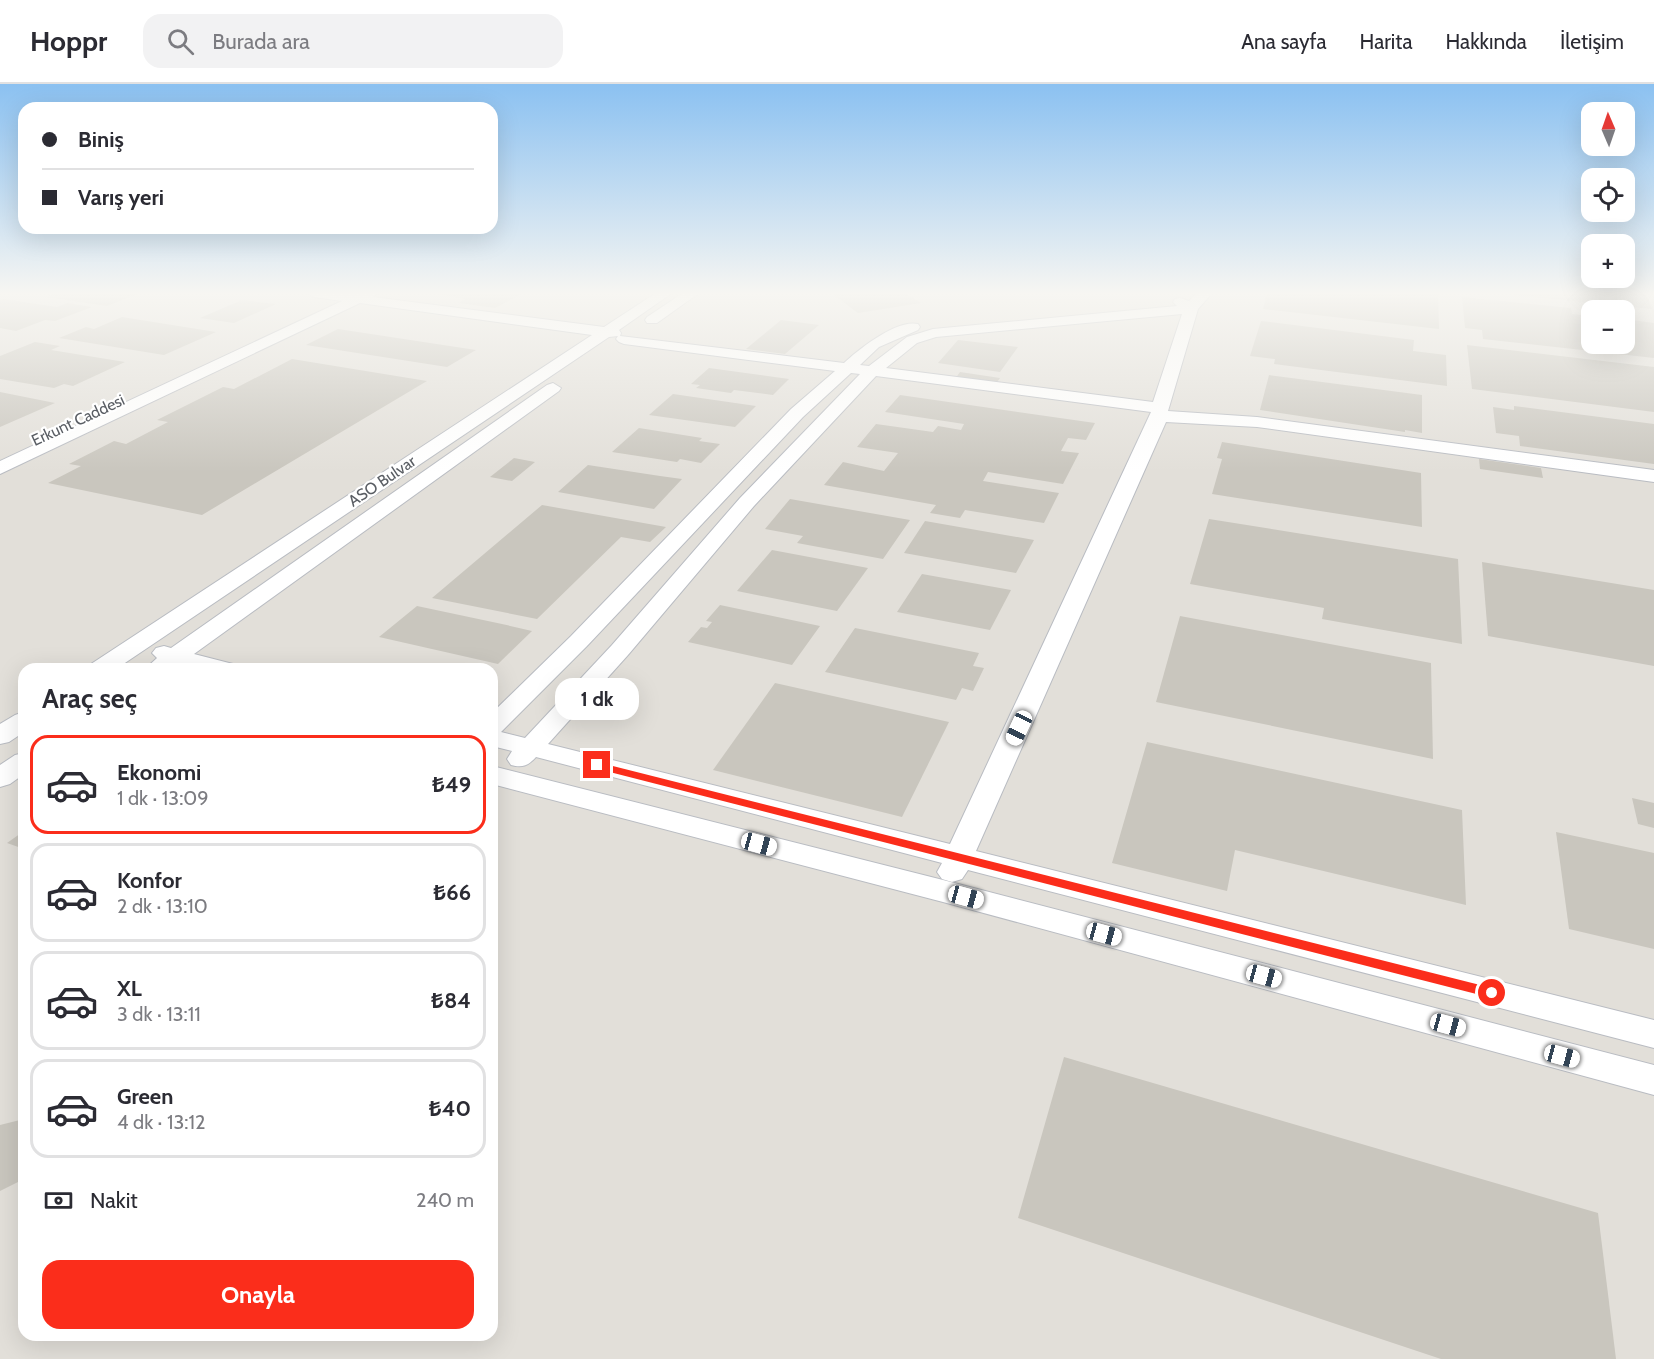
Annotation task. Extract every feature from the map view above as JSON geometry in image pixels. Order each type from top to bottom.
[{"type":"street","name":"Erkunt Caddesi","points":[[0,456],[230,352]]},
{"type":"street","points":[[0,468],[239,352]]},
{"type":"street","name":"ASO Bulvar","points":[[109,663],[591,352]]},
{"type":"street","name":"ASO Bulvar","points":[[166,663],[594,352]]},
{"type":"street","points":[[727,352],[1654,476]]},
{"type":"street","points":[[498,721],[579,641],[796,413],[866,352]]},
{"type":"street","points":[[499,777],[620,650],[729,524],[871,372],[894,352]]},
{"type":"street","points":[[943,891],[1160,412],[1174,352]]},
{"type":"street","points":[[696,519],[729,524]]},
{"type":"street","points":[[638,579],[675,587]]},
{"type":"street","points":[[579,641],[620,650]]},
{"type":"street","points":[[136,645],[166,663]]},
{"type":"street","points":[[0,736],[18,724]]},
{"type":"street","points":[[498,740],[1654,1035]]},
{"type":"street","points":[[0,778],[18,765]]},
{"type":"street","points":[[499,777],[943,891],[1654,1080]]},
{"type":"shaded area","points":[[0,352],[1654,352],[1654,1359],[0,1359]]},
{"type":"building","points":[[9,352],[66,352],[125,362],[73,386],[64,384],[54,388],[0,379],[0,356]]},
{"type":"building","points":[[149,352],[170,352],[164,355]]},
{"type":"building","points":[[354,352],[472,352],[447,367]]},
{"type":"building","points":[[947,352],[1014,352],[1000,372],[938,363]]},
{"type":"building","points":[[1251,352],[1425,352],[1446,355],[1447,386],[1274,364],[1275,359],[1250,356]]},
{"type":"building","points":[[1468,352],[1531,352],[1654,367],[1654,412],[1472,389]]},
{"type":"building","points":[[1635,352],[1654,352],[1654,358],[1618,354]]},
{"type":"building","points":[[292,359],[427,381],[202,515],[48,483],[81,466],[69,464],[114,441],[126,444],[168,422],[157,420],[223,387],[234,389]]},
{"type":"building","points":[[709,368],[789,379],[773,395],[734,390],[731,393],[696,388],[700,385],[691,384]]},
{"type":"building","points":[[960,372],[1000,378],[995,385],[955,379]]},
{"type":"building","points":[[1269,375],[1422,395],[1422,433],[1260,410]]},
{"type":"building","points":[[0,392],[55,403],[0,427]]},
{"type":"building","points":[[673,394],[756,406],[735,427],[649,415]]},
{"type":"building","points":[[900,395],[1095,423],[1086,440],[1068,438],[1061,451],[1079,453],[1063,484],[988,472],[983,481],[1059,493],[1044,523],[965,510],[960,518],[930,513],[936,505],[824,485],[843,462],[884,471],[898,453],[857,447],[876,424],[933,432],[938,426],[961,430],[964,424],[885,412]]},
{"type":"building","points":[[1514,406],[1654,424],[1654,464],[1520,446],[1519,436],[1496,433],[1493,407],[1514,410]]},
{"type":"building","points":[[639,428],[702,438],[699,441],[720,444],[701,463],[680,459],[677,462],[612,452]]},
{"type":"building","points":[[1222,442],[1421,473],[1422,527],[1212,494],[1222,459],[1217,458]]},
{"type":"building","points":[[514,458],[535,462],[512,481],[490,477]]},
{"type":"building","points":[[1479,459],[1541,468],[1543,478],[1480,469]]},
{"type":"building","points":[[588,465],[682,479],[654,509],[558,492]]},
{"type":"building","points":[[790,499],[910,520],[883,559],[797,543],[803,536],[765,529]]},
{"type":"building","points":[[542,505],[666,527],[650,542],[621,537],[537,619],[432,598]]},
{"type":"building","points":[[1209,519],[1458,559],[1462,644],[1322,619],[1324,608],[1190,584]]},
{"type":"building","points":[[925,521],[1034,540],[1016,573],[904,553]]},
{"type":"building","points":[[772,550],[868,568],[837,611],[737,591]]},
{"type":"building","points":[[1482,562],[1654,590],[1654,666],[1488,636]]},
{"type":"building","points":[[922,574],[1011,590],[990,630],[897,612]]},
{"type":"building","points":[[720,605],[820,626],[792,665],[688,642],[701,627],[707,628],[712,622],[706,621]]},
{"type":"building","points":[[417,606],[532,631],[498,664],[379,637]]},
{"type":"building","points":[[1180,616],[1431,663],[1433,759],[1156,702]]},
{"type":"building","points":[[855,628],[979,653],[973,666],[984,668],[973,691],[962,688],[956,700],[825,672]]},
{"type":"building","points":[[775,683],[949,722],[902,817],[713,770]]},
{"type":"building","points":[[1147,742],[1462,810],[1466,905],[1235,850],[1227,891],[1112,863]]},
{"type":"building","points":[[1632,798],[1654,803],[1654,828],[1638,824]]},
{"type":"building","points":[[1556,832],[1654,853],[1654,949],[1569,929]]},
{"type":"building","points":[[18,835],[18,847],[7,843]]},
{"type":"building","points":[[1064,1057],[1598,1213],[1616,1359],[1441,1359],[1018,1218]]},
{"type":"building","points":[[18,1120],[18,1182],[0,1191],[0,1125]]},
{"type":"route","points":[[597,765],[1492,993]]}]
